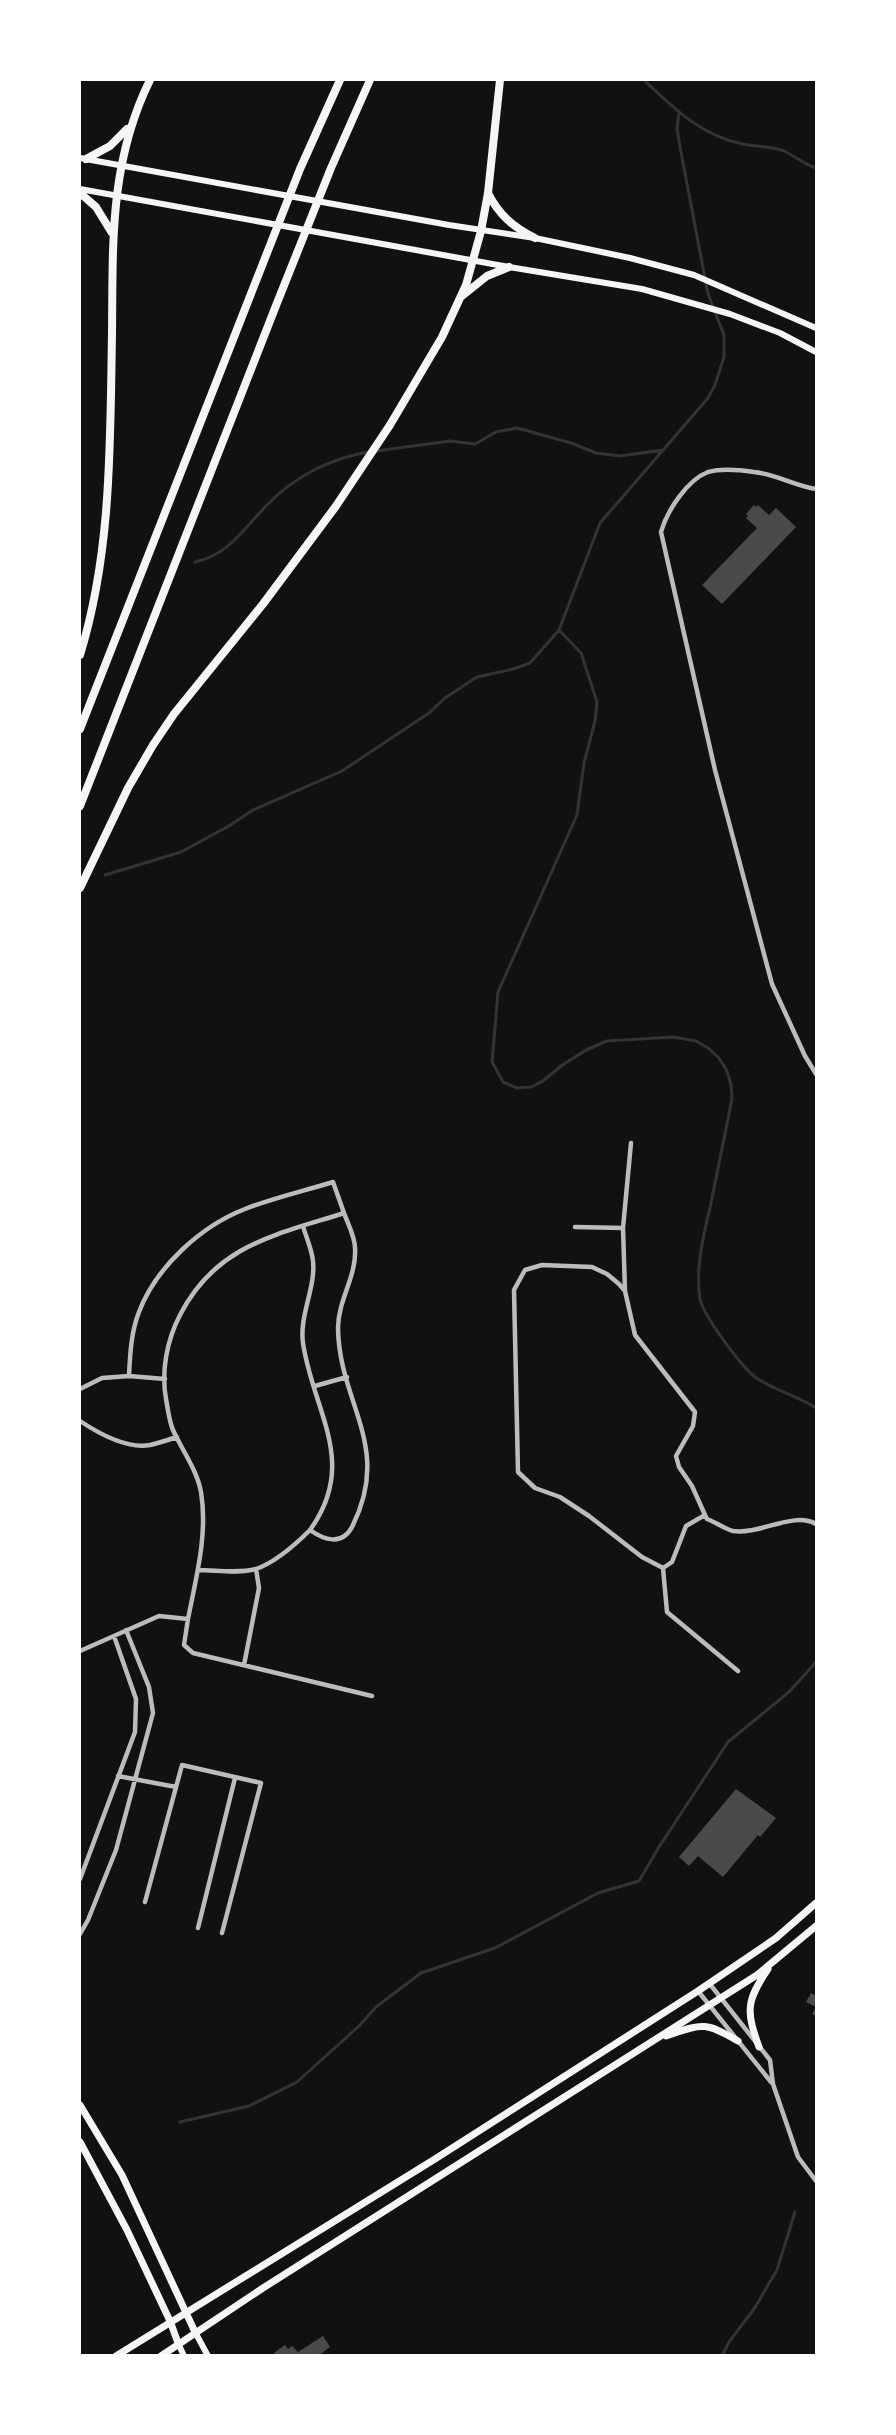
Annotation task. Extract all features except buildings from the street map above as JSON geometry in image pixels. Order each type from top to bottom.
[{"type":"highway","points":[[80,655],[100,569],[108,489],[113,234],[116,197],[130,125],[150,80]]},
{"type":"highway","points":[[80,729],[300,169],[340,80]]},
{"type":"highway","points":[[80,806],[277,303],[331,168],[370,80]]},
{"type":"highway","points":[[80,888],[128,788],[153,745],[174,714],[263,604],[336,506],[430,360],[461,297],[481,231],[489,193],[500,80]]},
{"type":"highway","points":[[83,159],[110,146],[130,125]]},
{"type":"highway","points":[[80,191],[102,213],[113,234]]},
{"type":"highway","points":[[489,193],[494,205],[507,220],[535,238]]},
{"type":"highway","points":[[461,297],[487,276],[509,267]]},
{"type":"main road","points":[[83,159],[481,231],[535,238],[630,258],[694,275],[816,328]]},
{"type":"main road","points":[[80,191],[642,289],[730,314],[780,333],[816,352]]},
{"type":"main road","points":[[116,2355],[435,2159],[698,1991],[776,1938],[816,1903]]},
{"type":"main road","points":[[161,2355],[709,2005],[773,1962],[816,1926]]},
{"type":"main road","points":[[759,2047],[749,2020],[750,2002],[757,1985],[773,1962]]},
{"type":"main road","points":[[655,2040],[700,2025],[715,2028],[738,2041]]},
{"type":"main road","points":[[80,2105],[122,2175],[185,2312],[208,2355]]},
{"type":"main road","points":[[80,2142],[123,2222],[184,2355]]},
{"type":"street","points":[[816,489],[755,472],[720,470],[707,473],[680,495],[664,519],[661,532],[715,770],[772,984],[805,1056],[816,1074]]},
{"type":"street","points":[[631,1143],[623,1228],[625,1291],[635,1335],[695,1412],[693,1426],[676,1456],[679,1467],[692,1486],[706,1517],[732,1531],[763,1529],[791,1520],[809,1520],[816,1524]]},
{"type":"street","points":[[129,1376],[130,1352],[138,1313],[152,1285],[172,1261],[198,1237],[223,1220],[245,1209],[333,1182],[355,1246],[353,1273],[340,1308],[338,1329],[342,1358],[369,1462],[365,1497],[350,1532],[337,1540],[323,1539],[310,1530]]},
{"type":"street","points":[[344,1213],[262,1239],[228,1257],[204,1278],[188,1300],[173,1329],[165,1360],[165,1396],[172,1428],[201,1491],[203,1525],[198,1570],[184,1645],[193,1653],[372,1696]]},
{"type":"street","points":[[198,1570],[256,1569],[293,1548],[321,1514],[333,1473],[331,1448],[303,1342],[304,1317],[313,1262],[303,1226]]},
{"type":"street","points":[[575,1227],[623,1228]]},
{"type":"street","points":[[625,1291],[607,1274],[592,1267],[542,1265],[525,1270],[514,1290],[518,1472],[535,1488],[570,1504],[642,1557],[663,1568]]},
{"type":"street","points":[[80,1389],[102,1378],[129,1376],[165,1379]]},
{"type":"street","points":[[315,1386],[347,1377]]},
{"type":"street","points":[[80,1421],[132,1445],[148,1445],[177,1437]]},
{"type":"street","points":[[663,1568],[672,1562],[686,1526],[706,1517]]},
{"type":"street","points":[[663,1568],[667,1612],[738,1671]]},
{"type":"street","points":[[244,1665],[259,1588],[256,1569]]},
{"type":"street","points":[[80,1651],[159,1616],[188,1619]]},
{"type":"street","points":[[80,1934],[88,1920],[116,1850],[153,1713],[149,1687],[126,1630]]},
{"type":"street","points":[[80,1879],[135,1732],[136,1699],[114,1636]]},
{"type":"street","points":[[146,1902],[182,1766],[261,1783],[222,1933]]},
{"type":"street","points":[[118,1776],[176,1787]]},
{"type":"street","points":[[198,1928],[235,1778]]},
{"type":"street","points":[[709,1983],[770,2060],[772,2084],[798,2157],[816,2181]]},
{"type":"street","points":[[698,1991],[772,2084]]},
{"type":"waterway","points":[[644,80],[701,128],[728,140],[779,149],[816,168]]},
{"type":"waterway","points":[[105,875],[181,852],[253,810],[342,771],[429,713],[445,698],[477,677],[530,663],[559,630],[600,523],[708,398],[724,357],[724,335],[708,294],[680,147],[677,128],[679,113]]},
{"type":"waterway","points":[[376,451],[450,441],[475,444],[496,432],[517,428],[571,443],[596,453],[620,456],[663,450]]},
{"type":"waterway","points":[[195,562],[227,547],[267,505],[301,478],[340,459],[369,452]]},
{"type":"waterway","points":[[559,630],[581,653],[597,702],[595,721],[584,763],[577,815],[498,992],[492,1062],[503,1082],[517,1088],[531,1087],[543,1081],[586,1050],[607,1041],[673,1037],[696,1041],[719,1058],[727,1071],[732,1099],[701,1251],[700,1299],[715,1328],[732,1352],[755,1377],[816,1408]]},
{"type":"waterway","points":[[180,2122],[249,2106],[297,2082],[359,2026],[376,2007],[421,1973],[495,1948],[598,1893],[639,1881],[728,1742],[789,1692],[816,1662]]},
{"type":"waterway","points":[[722,2356],[777,2270],[795,2212]]}]
